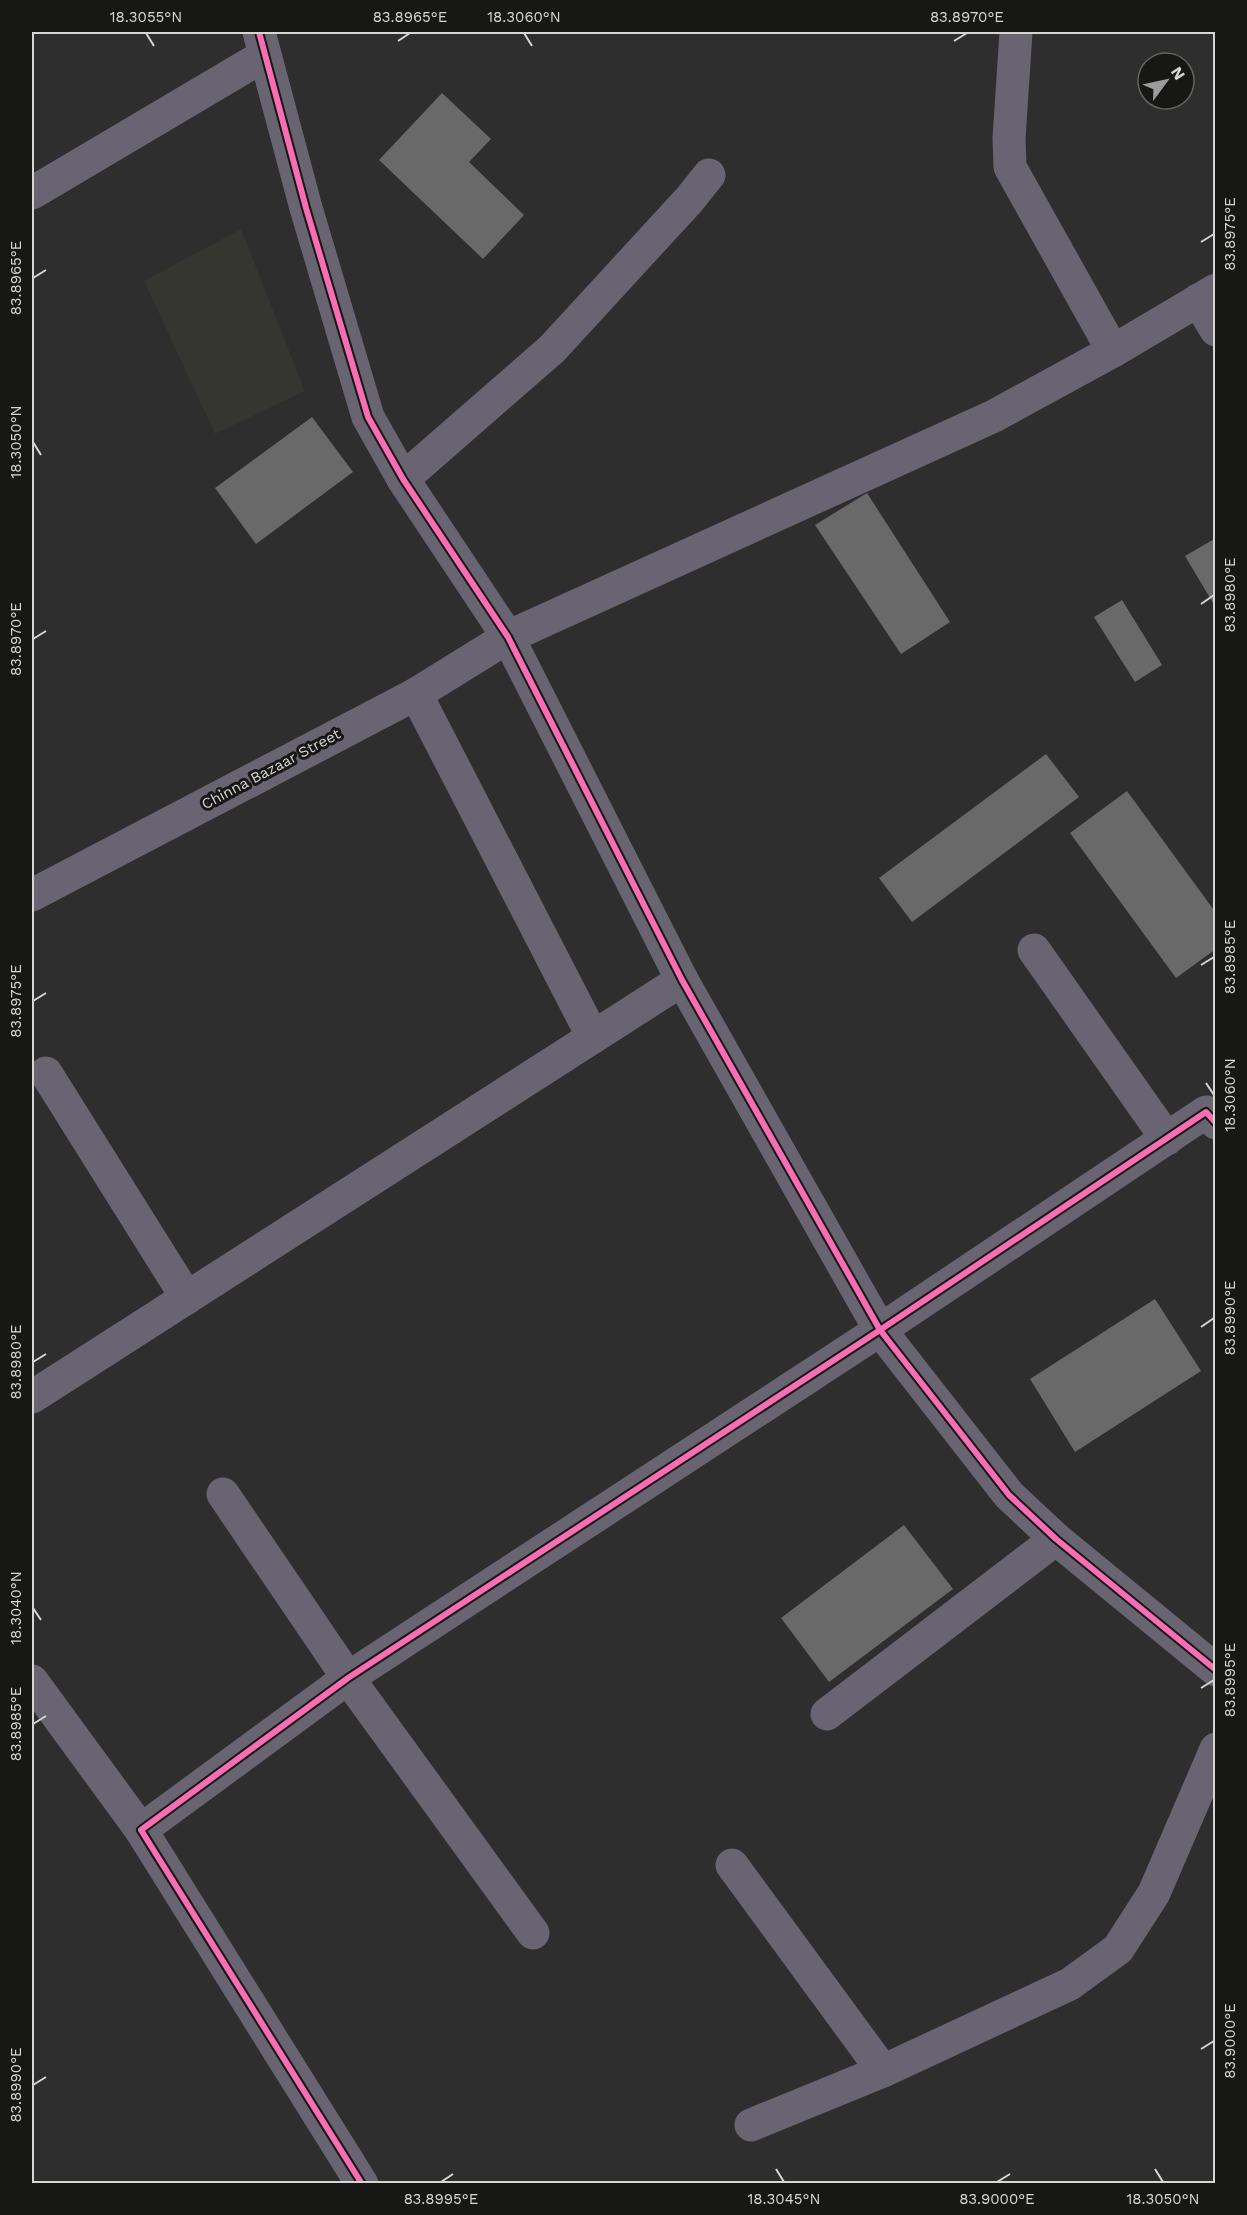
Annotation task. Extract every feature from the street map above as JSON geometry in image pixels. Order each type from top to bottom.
[{"type":"street","points":[[1016,32],[1009,138],[1010,167],[1113,351]]},
{"type":"street","points":[[32,193],[262,43],[368,417],[403,479],[508,638],[682,980],[880,1330],[1009,1496],[1056,1539],[1215,1670]]},
{"type":"street","points":[[403,479],[552,349],[689,200],[709,175]]},
{"type":"street","points":[[1207,295],[1215,330]]},
{"type":"street","name":"Chinna Bazaar Street","points":[[32,896],[416,694],[508,638],[994,416],[1113,351],[1207,295]]},
{"type":"street","points":[[416,694],[593,1037]]},
{"type":"street","points":[[1034,950],[1167,1139]]},
{"type":"street","points":[[32,1397],[682,980]]},
{"type":"street","points":[[46,1073],[187,1298]]},
{"type":"street","points":[[141,1830],[348,1678],[1167,1139],[1212,1113]]},
{"type":"street","points":[[223,1494],[348,1678],[533,1933]]},
{"type":"street","points":[[827,1714],[1056,1539]]},
{"type":"street","points":[[32,1682],[141,1830],[362,2184]]},
{"type":"street","points":[[751,2125],[883,2071],[1070,1983],[1119,1949],[1154,1893],[1215,1749]]},
{"type":"street","points":[[732,1865],[883,2071]]},
{"type":"shaded area","points":[[241,229],[305,391],[215,434],[144,281]]},
{"type":"building","points":[[442,93],[491,139],[469,162],[524,215],[483,259],[379,160]]},
{"type":"building","points":[[312,417],[353,472],[256,544],[215,488]]},
{"type":"building","points":[[867,493],[950,622],[901,654],[815,525]]},
{"type":"building","points":[[1216,538],[1216,608],[1185,556]]},
{"type":"building","points":[[1122,600],[1162,665],[1135,682],[1094,617]]},
{"type":"building","points":[[1046,754],[1079,797],[912,922],[879,878]]},
{"type":"building","points":[[1127,791],[1216,913],[1216,949],[1176,978],[1070,833]]},
{"type":"building","points":[[1155,1299],[1201,1371],[1075,1452],[1030,1379]]},
{"type":"building","points":[[904,1525],[953,1589],[829,1682],[781,1618]]},
{"type":"cycle path","points":[[259,32],[306,208],[368,417],[403,479],[508,637],[682,980],[880,1330],[1009,1495],[1056,1539],[1216,1670]]},
{"type":"cycle path","points":[[362,2184],[141,1830],[348,1678],[880,1330],[1206,1112],[1216,1123]]}]
